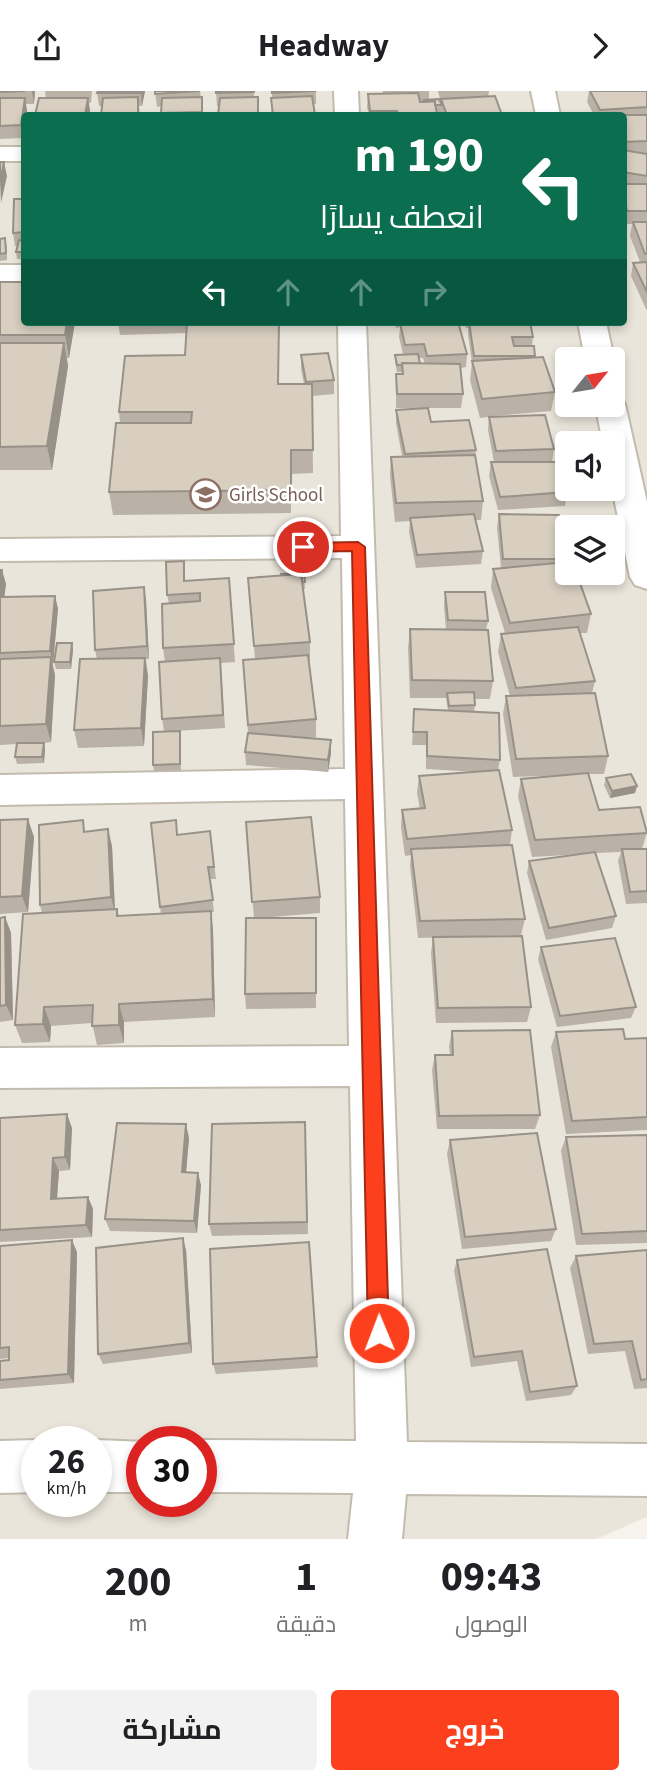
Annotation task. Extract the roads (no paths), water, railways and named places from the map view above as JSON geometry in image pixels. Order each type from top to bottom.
[{"type":"street","points":[[346,91],[347,112]]},
{"type":"street","points":[[543,91],[547,112]]},
{"type":"street","points":[[0,154],[21,154]]},
{"type":"street","points":[[0,274],[21,273]]},
{"type":"street","points":[[352,326],[382,1466],[375,1539]]},
{"type":"street","points":[[593,326],[597,347]]},
{"type":"street","points":[[613,417],[647,577]]},
{"type":"street","points":[[0,550],[358,547]]},
{"type":"street","points":[[0,790],[364,784]]},
{"type":"street","points":[[0,1068],[372,1066]]},
{"type":"street","points":[[217,1466],[647,1470]]},
{"type":"street","points":[[0,1467],[21,1467]]},
{"type":"place","name":"Girls School","points":[[206,494]]}]
